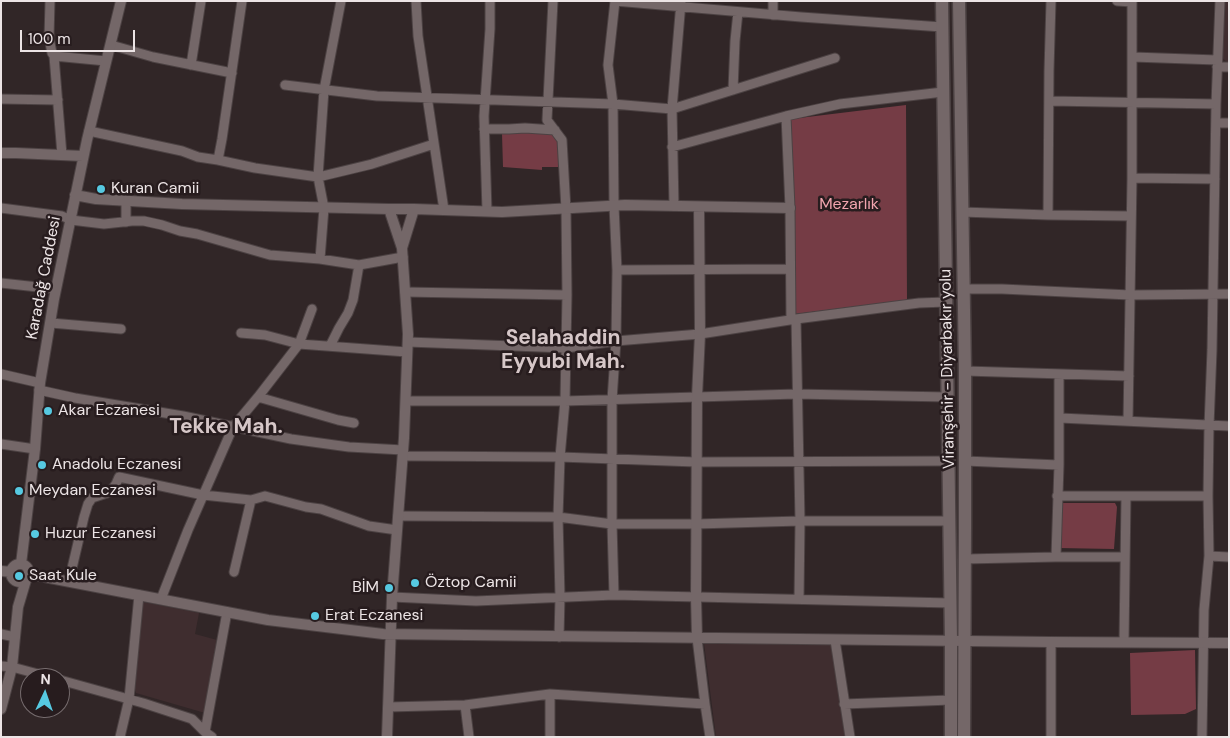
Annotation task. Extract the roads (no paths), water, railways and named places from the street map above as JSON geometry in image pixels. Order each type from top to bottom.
[{"type":"main road","name":"Viranşehir - Diyarbakır yolu","points":[[942,1],[950,603],[957,641],[964,737]]},
{"type":"main road","name":"Viranşehir - Diyarbakır yolu","points":[[951,737],[951,700],[964,559],[965,372],[959,1]]},
{"type":"street","points":[[50,1],[49,38],[54,56],[62,155]]},
{"type":"street","name":"Karadağ Caddesi","points":[[21,564],[35,449],[40,386],[56,289],[83,156],[122,1]]},
{"type":"street","points":[[191,65],[201,1]]},
{"type":"street","points":[[218,160],[242,1]]},
{"type":"street","points":[[320,260],[324,208],[318,177],[324,90],[341,1]]},
{"type":"street","points":[[416,1],[418,36],[444,210]]},
{"type":"street","points":[[487,212],[484,128],[490,1]]},
{"type":"street","points":[[553,1],[547,120],[562,140],[566,209],[567,295],[565,401],[560,457],[558,517],[559,637]]},
{"type":"street","points":[[614,596],[612,400],[616,341],[617,270],[613,104],[608,66],[615,1],[681,4],[773,15],[942,26]]},
{"type":"street","points":[[773,1],[773,15]]},
{"type":"street","points":[[1048,215],[1049,71],[1052,1]]},
{"type":"street","points":[[1118,1],[1132,1],[1133,103],[1128,421]]},
{"type":"street","points":[[1202,737],[1204,610],[1209,556],[1209,426],[1220,1]]},
{"type":"street","points":[[674,206],[672,109],[681,4]]},
{"type":"street","points":[[734,90],[735,41],[738,12]]},
{"type":"street","points":[[110,45],[153,57],[232,73]]},
{"type":"street","points":[[54,56],[106,61]]},
{"type":"street","points":[[1132,57],[1217,63],[1229,67]]},
{"type":"street","points":[[285,85],[377,96],[613,104],[672,109],[835,58]]},
{"type":"street","points":[[672,147],[786,116],[840,104],[943,92]]},
{"type":"street","points":[[1,100],[58,100]]},
{"type":"street","points":[[1050,101],[1216,104]]},
{"type":"street","points":[[786,116],[800,521],[799,599]]},
{"type":"street","points":[[1216,123],[1229,123]]},
{"type":"street","points":[[484,128],[554,130]]},
{"type":"street","points":[[89,131],[198,157],[318,177],[372,164],[434,144]]},
{"type":"street","points":[[1,153],[83,156]]},
{"type":"street","points":[[1132,178],[1215,180]]},
{"type":"street","points":[[75,195],[96,199],[182,204],[487,212],[625,205],[790,208]]},
{"type":"street","points":[[126,201],[126,222]]},
{"type":"street","points":[[699,207],[700,334],[696,462],[696,596],[697,638],[710,737]]},
{"type":"street","points":[[1,208],[104,224],[132,220],[144,221],[270,255],[359,265],[403,252]]},
{"type":"street","points":[[387,737],[392,597],[403,453],[407,347],[403,252],[389,209]]},
{"type":"street","points":[[403,252],[414,209]]},
{"type":"street","points":[[962,212],[1131,216]]},
{"type":"street","points":[[330,346],[353,300],[359,265]]},
{"type":"street","points":[[617,270],[790,269]]},
{"type":"street","points":[[1,283],[56,289]]},
{"type":"street","points":[[963,289],[1130,295],[1229,294]]},
{"type":"street","points":[[405,292],[567,295]]},
{"type":"street","points":[[241,333],[265,335],[299,344],[330,346],[566,348],[616,341],[700,334],[919,303],[946,302]]},
{"type":"street","points":[[161,599],[188,530],[233,427],[299,344],[312,309]]},
{"type":"street","points":[[51,322],[121,329]]},
{"type":"street","points":[[965,372],[1128,376]]},
{"type":"street","points":[[1,374],[76,398],[184,416],[291,439],[403,453],[696,462],[948,461]]},
{"type":"street","points":[[1056,557],[1060,418],[1059,374]]},
{"type":"street","points":[[406,401],[565,401],[796,394],[947,397]]},
{"type":"street","points":[[258,397],[338,420],[354,422]]},
{"type":"street","points":[[1060,418],[1229,426]]},
{"type":"street","points":[[1,444],[35,449]]},
{"type":"street","points":[[965,461],[1059,465]]},
{"type":"street","points":[[69,581],[88,504],[92,498],[110,492],[119,477],[203,495],[251,500],[265,496],[321,509],[369,526],[397,530]]},
{"type":"street","points":[[1057,496],[1208,496]]},
{"type":"street","points":[[1124,642],[1126,496]]},
{"type":"street","points":[[234,572],[251,500]]},
{"type":"street","points":[[398,516],[558,517],[612,524],[949,521]]},
{"type":"street","points":[[1209,556],[1229,557]]},
{"type":"street","points":[[964,559],[1125,557]]},
{"type":"street","points":[[1,709],[6,667],[15,637],[18,607],[28,577],[28,568],[21,564],[14,567],[9,574]]},
{"type":"street","points":[[9,574],[21,582],[28,577],[69,581],[268,620],[391,634],[835,640],[1229,642]]},
{"type":"street","points":[[9,574],[18,607]]},
{"type":"street","points":[[120,737],[129,699],[139,595]]},
{"type":"street","points":[[392,597],[476,600],[696,596],[950,603]]},
{"type":"street","points":[[208,734],[227,612]]},
{"type":"street","points":[[1,634],[15,637]]},
{"type":"street","points":[[835,640],[850,737]]},
{"type":"street","points":[[1051,642],[1051,737]]},
{"type":"street","points":[[6,667],[20,670]]},
{"type":"street","points":[[70,683],[192,719],[208,734]]},
{"type":"street","points":[[388,707],[465,705],[550,694],[705,704]]},
{"type":"street","points":[[550,694],[550,737]]},
{"type":"street","points":[[844,704],[951,700]]},
{"type":"street","points":[[465,705],[470,737]]},
{"type":"place","name":"Kuran Camii","points":[[101,189]]},
{"type":"place","name":"Akar Eczanesi","points":[[48,411]]},
{"type":"place","name":"Anadolu Eczanesi","points":[[42,465]]},
{"type":"place","name":"Meydan Eczanesi","points":[[19,491]]},
{"type":"place","name":"Huzur Eczanesi","points":[[35,534]]},
{"type":"place","name":"Saat Kule","points":[[19,576]]},
{"type":"place","name":"Öztop Camii","points":[[415,583]]},
{"type":"place","name":"BİM","points":[[389,588]]},
{"type":"place","name":"Erat Eczanesi","points":[[315,616]]},
{"type":"district","name":"Selahaddin Eyyubi Mah.","points":[[563,350]]},
{"type":"district","name":"Tekke Mah.","points":[[226,427]]},
{"type":"park label","name":"Mezarlık","points":[[849,205]]}]
